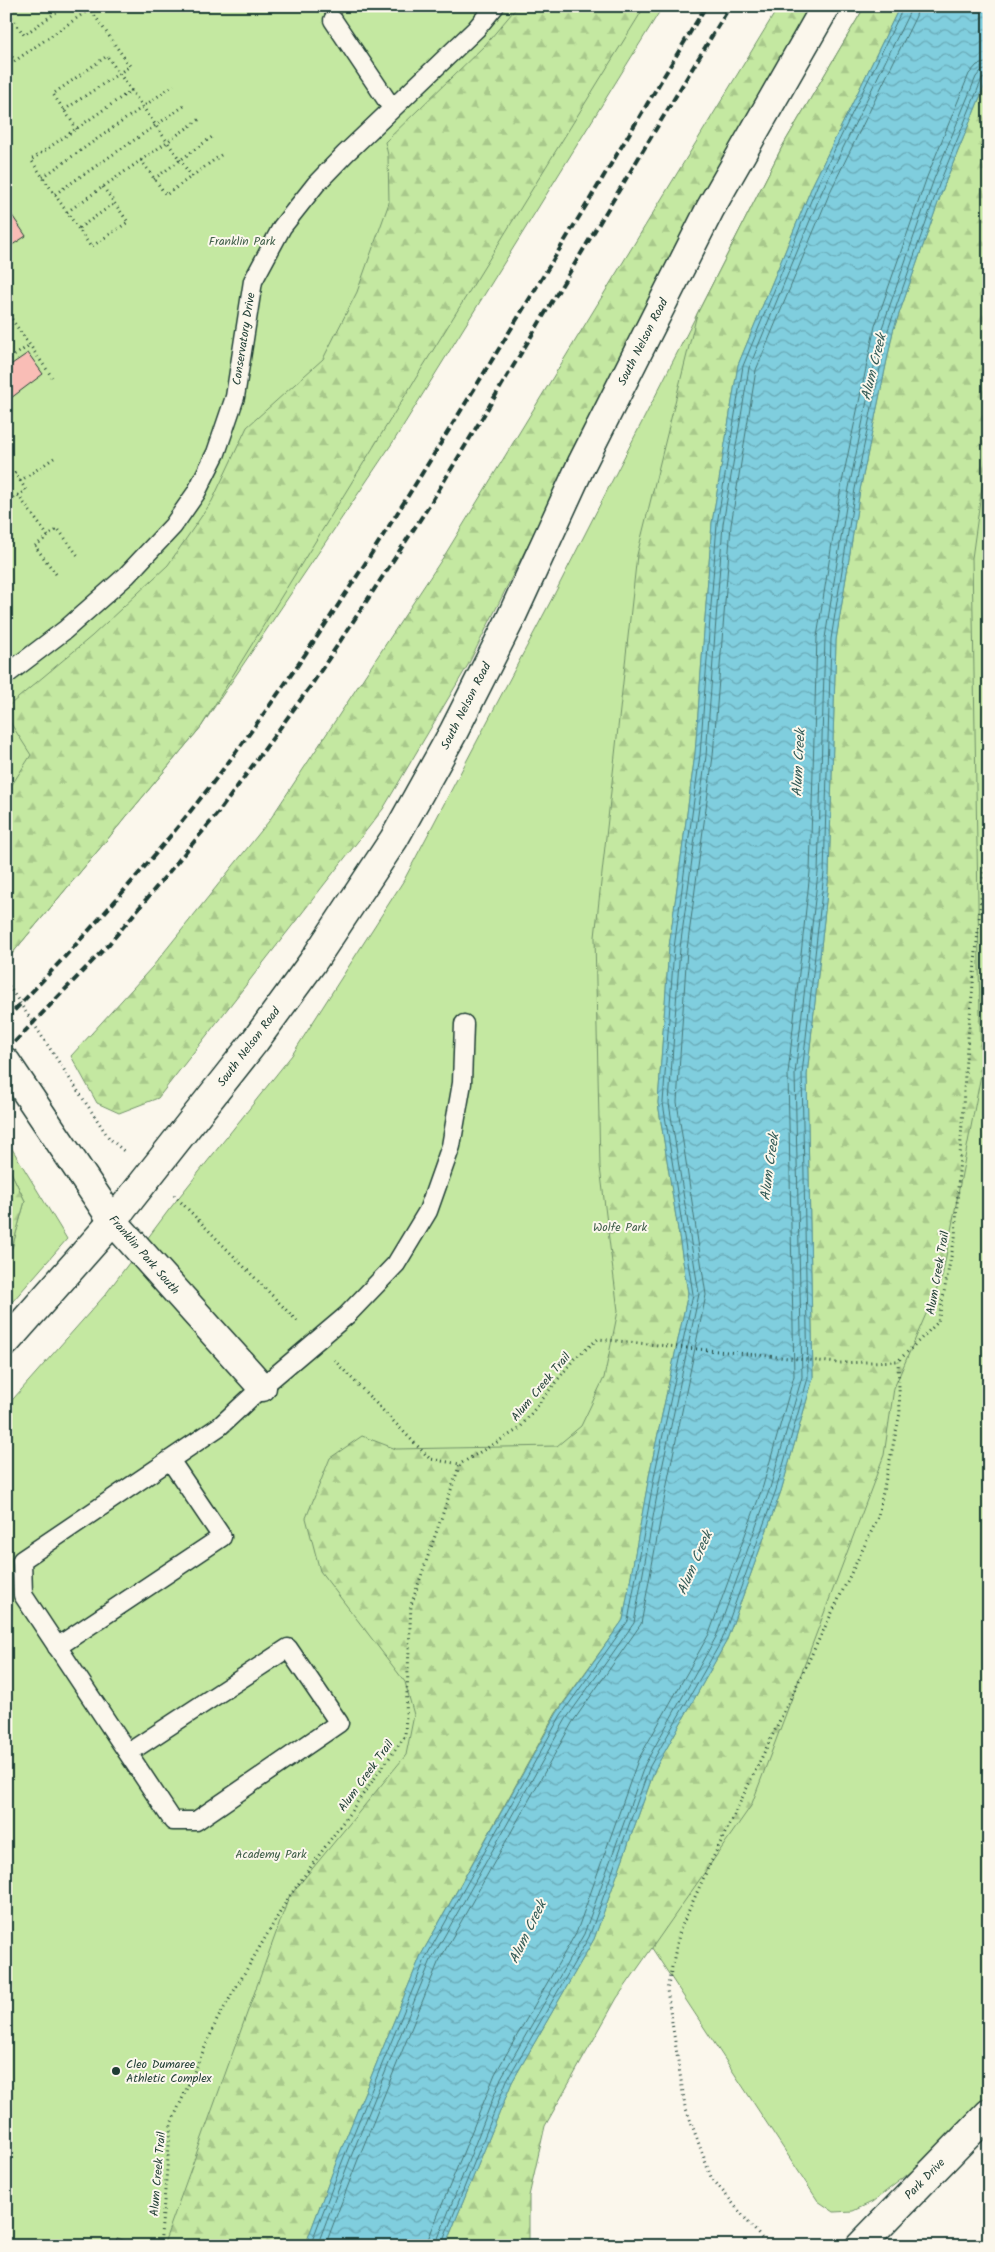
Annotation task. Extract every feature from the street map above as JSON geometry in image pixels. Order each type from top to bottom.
[{"type":"main road","name":"South Nelson Road","points":[[6,1342],[114,1221],[255,1041],[312,963],[394,839],[454,731],[510,620],[582,463],[710,209],[826,6]]},
{"type":"main road","name":"Franklin Park South","points":[[6,1062],[114,1221],[262,1387]]},
{"type":"main road","name":"Park Drive","points":[[860,2246],[989,2113]]},
{"type":"lane","name":"Conservatory Drive","points":[[6,675],[65,630],[126,576],[173,526],[196,494],[216,453],[234,396],[254,281],[288,220],[316,184],[392,108],[476,30],[495,6]]},
{"type":"lane","points":[[333,20],[392,108]]},
{"type":"lane","points":[[128,1753],[288,1648],[339,1723],[196,1821],[173,1821],[22,1595],[22,1560],[220,1426],[262,1387],[347,1315],[396,1264],[428,1211],[451,1146],[462,1084],[464,1024]]},
{"type":"lane","points":[[57,1647],[222,1537],[170,1460]]},
{"type":"path","points":[[6,9],[24,35],[66,6]]},
{"type":"path","points":[[6,67],[89,8],[130,66],[64,110]]},
{"type":"path","points":[[6,49],[14,61]]},
{"type":"path","points":[[77,129],[53,94],[107,56],[192,176]]},
{"type":"path","points":[[43,177],[174,85]]},
{"type":"path","points":[[104,187],[128,222],[91,247],[31,160],[132,90]]},
{"type":"path","points":[[54,194],[187,104]]},
{"type":"path","points":[[67,212],[200,120]]},
{"type":"path","points":[[154,179],[212,137]]},
{"type":"path","points":[[141,160],[166,195],[222,155]]},
{"type":"path","points":[[79,228],[115,203]]},
{"type":"path","points":[[6,310],[52,377]]},
{"type":"path","points":[[6,361],[30,345]]},
{"type":"path","points":[[20,481],[54,458]]},
{"type":"path","points":[[6,492],[12,499],[26,490],[15,473],[7,478]]},
{"type":"path","points":[[18,495],[48,536]]},
{"type":"path","points":[[56,574],[35,546],[48,536],[58,529],[79,557]]},
{"type":"path","name":"Alum Creek Trail","points":[[160,2246],[171,2124],[217,2020],[289,1897],[405,1736],[411,1605],[460,1464],[519,1429],[574,1359],[598,1339],[838,1363],[898,1361],[938,1322],[955,1237],[966,1058],[989,815]]},
{"type":"path","points":[[6,982],[109,1138],[175,1196],[430,1459],[460,1464]]},
{"type":"path","points":[[768,2246],[710,2176],[685,2106],[667,1990],[680,1930],[688,1912],[876,1520],[900,1413],[898,1361]]},
{"type":"green space","name":"Franklin Park","points":[[6,6],[663,6],[395,439],[201,727],[6,961]]},
{"type":"green space","points":[[518,6],[645,6],[201,727],[6,961],[6,794],[31,755],[6,716],[6,708],[92,636],[168,565],[212,501],[247,427],[323,359],[357,292],[389,203],[388,155],[385,142],[485,45]]},
{"type":"green space","points":[[779,6],[821,6],[612,376],[468,665],[383,809],[158,1098],[119,1113],[97,1103],[71,1056],[153,966],[269,821],[446,553]]},
{"type":"green space","name":"Wolfe Park","points":[[865,6],[989,6],[989,2095],[920,2165],[872,2202],[853,2211],[834,2212],[818,2201],[577,1834],[368,2246],[6,2246],[6,1407],[105,1295],[168,1211],[292,1055],[404,880],[556,591],[782,147]]},
{"type":"green space","points":[[865,6],[900,6],[813,184],[738,365],[712,523],[695,754],[669,947],[658,1103],[688,1293],[650,1471],[623,1620],[556,1713],[421,1955],[339,2155],[305,2246],[163,2246],[289,1897],[406,1755],[414,1715],[405,1682],[320,1571],[306,1518],[330,1458],[362,1436],[396,1449],[557,1446],[581,1426],[604,1378],[618,1311],[600,1167],[595,937],[637,555],[697,314],[782,147]]},
{"type":"green space","points":[[989,75],[989,437],[972,558],[981,1075],[942,1277],[894,1388],[884,1455],[751,1806],[617,1998],[545,2126],[529,2196],[529,2246],[445,2246],[512,2082],[594,1939],[655,1769],[726,1642],[781,1491],[813,1378],[807,1075],[829,874],[836,640],[860,490],[893,331],[945,183]]},
{"type":"green space","points":[[6,1139],[67,1239],[6,1309],[6,1254],[12,1248],[25,1201],[6,1162]]},
{"type":"green space","points":[[6,1162],[25,1201],[12,1248],[6,1254]]},
{"type":"water","name":"Alum Creek","points":[[900,6],[989,6],[989,75],[945,183],[893,331],[860,490],[836,640],[829,874],[807,1075],[813,1378],[781,1491],[726,1642],[655,1769],[594,1939],[512,2082],[445,2246],[305,2246],[339,2155],[421,1955],[557,1713],[623,1620],[650,1471],[688,1293],[658,1103],[669,947],[695,754],[712,523],[738,365],[813,184]]},
{"type":"building","points":[[6,209],[26,236],[6,249]]},
{"type":"building","points":[[28,353],[43,374],[11,398],[6,391],[6,368]]},
{"type":"building","points":[[117,2238],[131,2243],[130,2246],[115,2246]]},
{"type":"railway","points":[[6,1019],[89,931],[168,839],[218,776],[280,691],[339,604],[424,470],[706,6]]},
{"type":"railway","points":[[6,1051],[109,944],[218,813],[312,684],[429,506],[730,6]]},
{"type":"place","name":"Cleo Dumaree Athletic Complex","points":[[116,2071]]},
{"type":"park label","name":"Academy Park","points":[[271,1854]]}]
